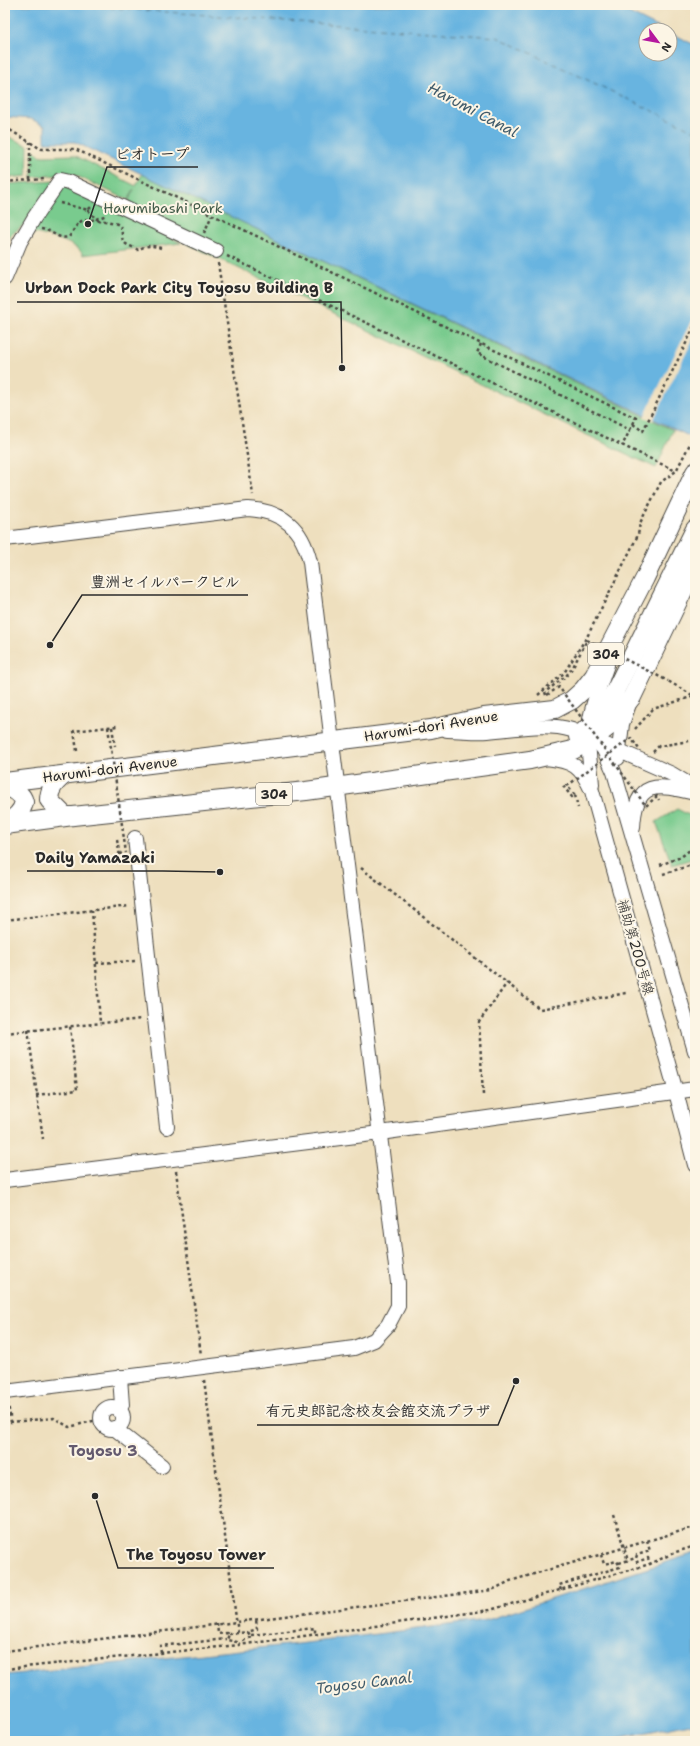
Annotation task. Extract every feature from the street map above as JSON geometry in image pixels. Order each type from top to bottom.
[{"type":"main road","name":"Harumi-dori Avenue","points":[[5,782],[431,729],[484,717],[542,710],[564,705],[572,700],[589,683],[622,624],[695,472]]},
{"type":"main road","name":"304","points":[[590,737],[616,689],[695,529]]},
{"type":"main road","name":"304","points":[[5,824],[337,787],[543,758],[573,750],[590,737],[607,728],[632,697],[695,566]]},
{"type":"main road","points":[[64,774],[52,787],[49,794],[49,800],[65,816],[73,816]]},
{"type":"main road","points":[[5,786],[19,794],[24,802],[20,811],[5,824]]},
{"type":"street","points":[[5,278],[25,232],[60,180],[69,182],[216,251]]},
{"type":"street","points":[[5,540],[248,509],[266,511],[286,521],[299,535],[304,544],[310,562],[398,1283],[398,1306],[388,1325],[374,1340],[354,1348],[7,1391]]},
{"type":"street","points":[[592,791],[590,737],[593,707],[622,624]]},
{"type":"street","points":[[617,785],[614,752],[632,697]]},
{"type":"street","points":[[431,729],[486,731],[561,726],[590,737],[614,752],[672,774],[695,788]]},
{"type":"street","name":"補助第200号線","points":[[590,737],[608,759],[614,772],[695,1051]]},
{"type":"street","name":"補助第200号線","points":[[543,758],[564,761],[576,767],[586,776],[592,791],[695,1165]]},
{"type":"street","points":[[633,838],[636,802],[644,793],[652,788],[666,786],[695,794]]},
{"type":"street","points":[[135,838],[167,1127]]},
{"type":"street","points":[[5,1180],[380,1133],[695,1089]]},
{"type":"street","points":[[118,1410],[122,1405],[120,1377]]},
{"type":"street","points":[[114,1428],[120,1425],[122,1418],[118,1410],[112,1407],[105,1409],[101,1419],[104,1426],[114,1428],[162,1466]]},
{"type":"path","points":[[5,127],[41,149],[75,149],[636,418],[622,446]]},
{"type":"path","points":[[30,142],[30,180]]},
{"type":"path","points":[[5,182],[50,178],[60,180]]},
{"type":"path","points":[[47,199],[88,210],[101,197]]},
{"type":"path","points":[[200,243],[212,215]]},
{"type":"path","points":[[25,232],[39,228],[47,229],[61,238],[69,237],[76,226],[84,219],[114,223],[122,229],[122,238],[125,244],[138,250],[143,247],[153,245],[161,248]]},
{"type":"path","points":[[216,251],[676,471]]},
{"type":"path","points":[[216,251],[253,495]]},
{"type":"path","points":[[633,424],[644,431],[695,325]]},
{"type":"path","points":[[481,344],[477,353],[630,430]]},
{"type":"path","points":[[535,698],[564,673],[588,635],[638,535],[640,523],[661,482],[676,471],[693,438]]},
{"type":"path","points":[[636,728],[653,709],[694,696],[668,681],[587,640],[573,667],[566,676],[545,692],[546,695],[559,687],[614,752],[646,806],[657,796],[659,800]]},
{"type":"path","points":[[77,751],[74,731],[117,726],[112,727],[115,746]]},
{"type":"path","points":[[108,727],[126,853]]},
{"type":"path","points":[[578,808],[575,795],[567,786],[631,738],[639,749],[642,747],[633,735]]},
{"type":"path","points":[[651,755],[659,746],[695,740]]},
{"type":"path","points":[[563,786],[572,797],[575,795]]},
{"type":"path","points":[[117,840],[121,862]]},
{"type":"path","points":[[660,865],[681,857],[695,846]]},
{"type":"path","points":[[355,864],[540,1009],[626,993]]},
{"type":"path","points":[[663,874],[695,864]]},
{"type":"path","points":[[5,920],[143,905]]},
{"type":"path","points":[[92,910],[100,1023]]},
{"type":"path","points":[[96,963],[149,961]]},
{"type":"path","points":[[483,1095],[479,1022],[507,983]]},
{"type":"path","points":[[5,1032],[155,1018]]},
{"type":"path","points":[[36,1095],[77,1090],[70,1026]]},
{"type":"path","points":[[28,1030],[43,1139]]},
{"type":"path","points":[[176,1171],[201,1355]]},
{"type":"path","points":[[5,1348],[10,1422]]},
{"type":"path","points":[[204,1379],[238,1633]]},
{"type":"path","points":[[5,1424],[10,1422],[54,1418],[69,1427],[101,1419]]},
{"type":"path","points":[[614,1515],[628,1561]]},
{"type":"path","points":[[5,1651],[217,1623],[492,1590],[510,1581],[695,1527]]},
{"type":"path","points":[[561,1590],[559,1585],[620,1567],[619,1564],[636,1558],[637,1555],[650,1550],[647,1541]]},
{"type":"path","points":[[5,1669],[240,1645],[490,1610],[650,1564],[676,1552],[695,1546]]},
{"type":"path","points":[[601,1554],[604,1564],[617,1561],[619,1564]]},
{"type":"path","points":[[636,1558],[637,1562],[648,1558],[650,1564]]},
{"type":"path","points":[[217,1623],[218,1634],[229,1634],[248,1632],[257,1629],[256,1619]]},
{"type":"path","points":[[240,1645],[241,1642],[251,1637],[251,1635],[315,1628],[315,1634]]},
{"type":"path","points":[[248,1632],[251,1635]]},
{"type":"path","points":[[226,1639],[229,1634]]},
{"type":"path","points":[[161,1653],[160,1646],[226,1639],[240,1645]]},
{"type":"green space","points":[[5,135],[28,146],[27,176],[5,178]]},
{"type":"green space","name":"Harumibashi Park","points":[[33,149],[39,155],[43,156],[74,155],[136,186],[142,174],[673,430],[656,468],[123,213],[134,189],[128,200],[73,174],[32,177]]},
{"type":"green space","points":[[56,181],[25,224],[12,234],[5,245],[5,184]]},
{"type":"green space","points":[[60,183],[181,243],[83,255],[79,250],[67,242],[29,232]]},
{"type":"green space","points":[[677,809],[695,818],[695,858],[672,865],[656,822]]},
{"type":"water","name":"Harumi Canal","points":[[5,5],[613,5],[648,22],[638,22],[638,62],[678,62],[678,37],[695,45],[695,439],[75,142],[45,142],[45,126],[31,119],[5,117]]},
{"type":"water","name":"Toyosu Canal","points":[[695,1553],[695,1723],[607,1741],[5,1741],[5,1675],[306,1643],[487,1620]]},
{"type":"pier","points":[[695,313],[695,335],[653,421],[644,417]]},
{"type":"ferry route","points":[[74,5],[497,37],[695,131]]},
{"type":"place","name":"ビオトープ","points":[[88,224]]},
{"type":"place","name":"Urban Dock Park City Toyosu Building B","points":[[342,368]]},
{"type":"place","name":"豊洲セイルパークビル","points":[[50,645]]},
{"type":"place","name":"Daily Yamazaki","points":[[220,872]]},
{"type":"place","name":"有元史郎記念校友会館交流プラザ","points":[[516,1381]]},
{"type":"place","name":"The Toyosu Tower","points":[[95,1496]]},
{"type":"district","name":"Toyosu 3","points":[[103,1451]]}]
